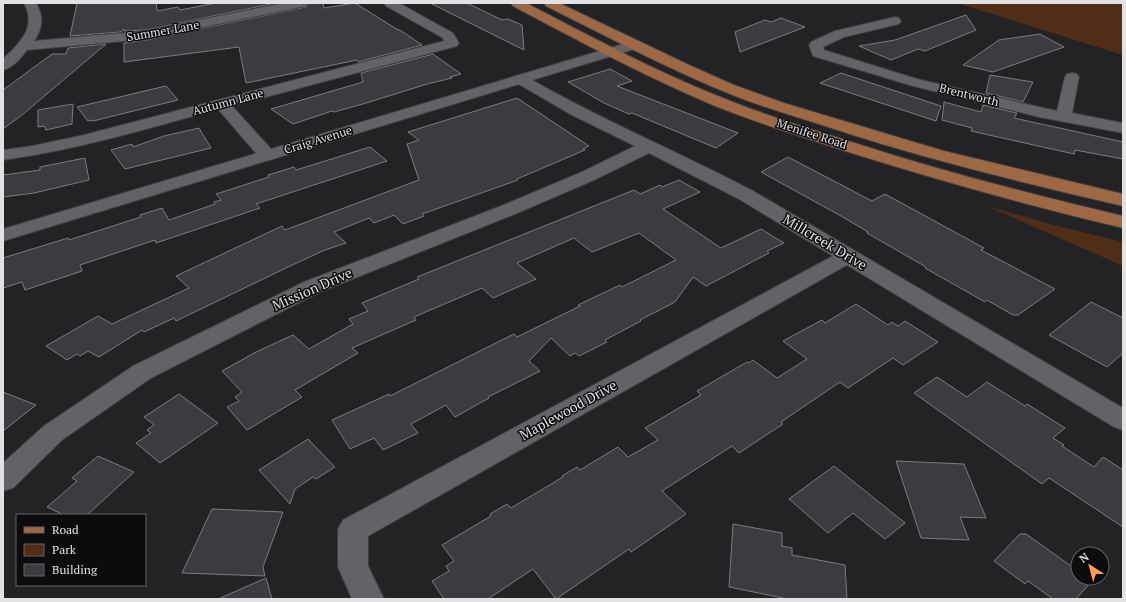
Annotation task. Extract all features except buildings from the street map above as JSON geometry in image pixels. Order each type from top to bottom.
[{"type":"main road","name":"Menifee Road","points":[[517,3],[611,52],[701,94],[760,117],[841,144],[995,190],[1040,203],[1123,222]]},
{"type":"main road","name":"Menifee Road","points":[[550,3],[633,45],[730,88],[863,134],[949,159],[1031,180],[1123,200]]},
{"type":"street","points":[[3,66],[23,46],[34,29],[36,19],[30,3]]},
{"type":"street","name":"Summer Lane","points":[[23,46],[146,35],[302,3]]},
{"type":"street","name":"Autumn Lane","points":[[3,155],[32,151],[84,140],[452,43],[448,36],[390,3]]},
{"type":"street","name":"Brentworth","points":[[895,21],[840,34],[816,45],[818,53],[913,82],[1039,112],[1123,128]]},
{"type":"street","name":"Craig Avenue","points":[[3,235],[633,45]]},
{"type":"street","points":[[1063,117],[1072,77]]},
{"type":"street","name":"Millcreek Drive","points":[[520,79],[575,111],[716,179],[1123,420]]},
{"type":"street","points":[[222,104],[267,155]]},
{"type":"street","name":"Mission Drive","points":[[3,480],[53,433],[142,372],[221,331],[312,287],[508,210],[588,176],[649,146]]},
{"type":"street","name":"Maplewood Drive","points":[[368,599],[353,567],[353,529],[848,256]]},
{"type":"green space","points":[[957,3],[1123,3],[1123,55]]},
{"type":"green space","points":[[987,206],[1054,225],[1123,242],[1123,266]]}]
